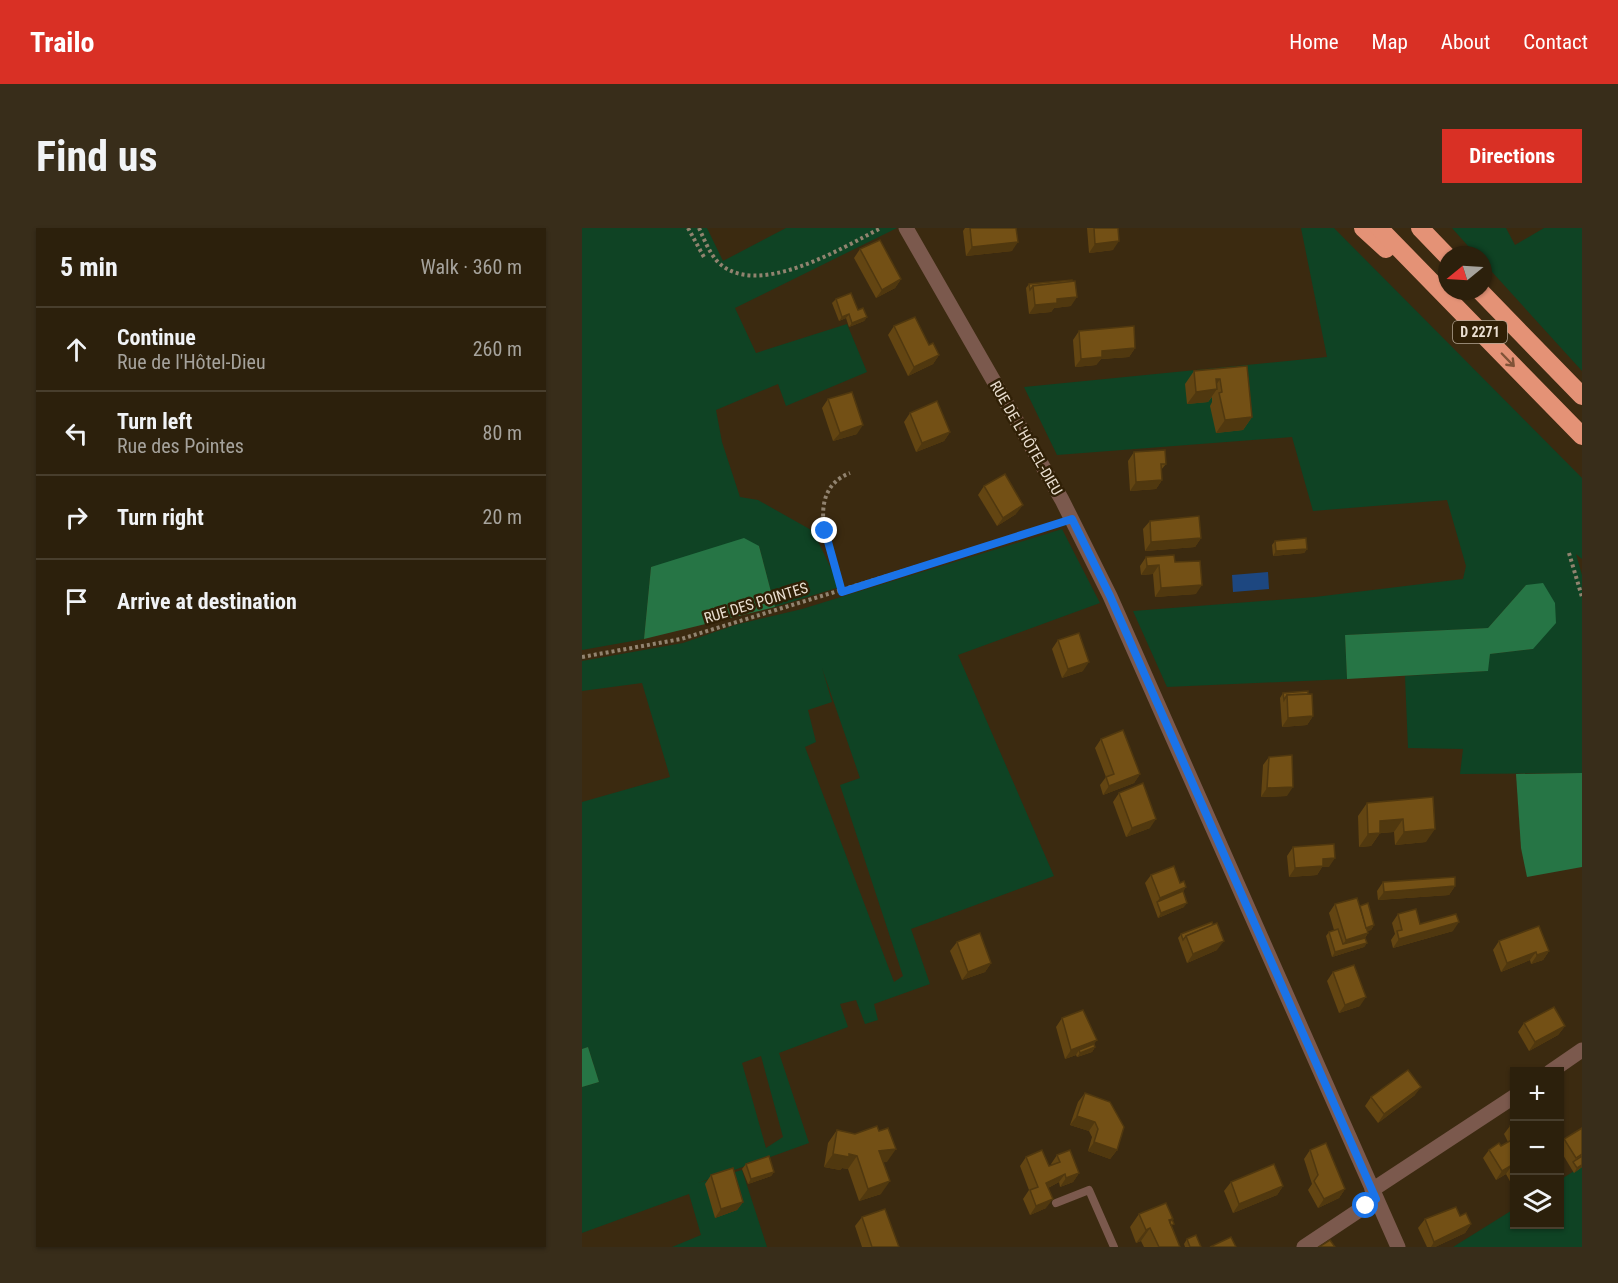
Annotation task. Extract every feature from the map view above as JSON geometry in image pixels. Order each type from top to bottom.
[{"type":"highway","points":[[1363,228],[1491,343]]},
{"type":"highway","name":"D 2271","points":[[1379,228],[1582,436]]},
{"type":"highway","points":[[1420,228],[1438,247]]},
{"type":"highway","points":[[1433,228],[1447,246]]},
{"type":"highway","name":"D 2271","points":[[1489,300],[1582,396]]},
{"type":"street","name":"RUE DE L'HÔTEL-DIEU","points":[[906,228],[1072,519],[1110,596],[1398,1247]]},
{"type":"street","points":[[1556,1067],[1582,1050]]},
{"type":"street","points":[[1304,1247],[1374,1194],[1510,1099]]},
{"type":"lane","points":[[1056,1203],[1089,1190],[1114,1247]]},
{"type":"path","points":[[688,228],[705,259]]},
{"type":"path","points":[[699,228],[717,261],[729,270],[742,275],[762,277],[825,256],[881,228]]},
{"type":"path","points":[[842,592],[822,512],[831,486],[839,477],[850,473]]},
{"type":"path","name":"RUE DES POINTES","points":[[582,657],[681,639],[788,604],[842,592],[1072,519]]},
{"type":"path","points":[[1569,553],[1582,597]]},
{"type":"green space","points":[[582,228],[707,228],[723,261],[786,228],[897,228],[735,308],[756,353],[847,324],[867,372],[786,406],[778,384],[716,410],[722,442],[740,497],[758,500],[813,531],[840,587],[775,607],[759,546],[651,567],[644,639],[582,650]]},
{"type":"green space","points":[[1301,228],[1334,228],[1582,478],[1582,559],[1576,554],[1582,575],[1582,773],[1460,774],[1463,749],[1408,748],[1405,676],[1487,671],[1490,654],[1533,649],[1526,585],[1488,628],[1345,635],[1347,679],[1167,687],[1133,611],[1315,597],[1463,579],[1466,566],[1447,500],[1313,511],[1292,437],[1057,455],[1024,387],[1327,357]]},
{"type":"green space","points":[[1452,228],[1506,228],[1515,245],[1544,228],[1582,228],[1582,371],[1492,272],[1492,246],[1468,246]]},
{"type":"green space","points":[[1062,529],[1100,603],[958,655],[1054,876],[911,929],[930,984],[874,1004],[878,1020],[865,1024],[856,1000],[840,1004],[848,1027],[779,1053],[809,1143],[698,1183],[742,1170],[767,1247],[672,1247],[701,1235],[689,1194],[582,1233],[582,1087],[599,1082],[588,1047],[582,1049],[582,802],[670,777],[642,683],[582,691],[582,661],[683,643],[735,625],[802,609]],"holes":[[[822,668],[860,778],[840,785],[903,976],[894,982],[805,747],[816,742],[808,710],[832,702]],[[761,1056],[783,1137],[766,1148],[742,1063]]]},
{"type":"green space","points":[[744,538],[759,546],[775,607],[644,639],[651,567]]},
{"type":"green space","points":[[1543,583],[1555,603],[1556,623],[1533,649],[1490,654],[1488,671],[1347,679],[1345,635],[1488,628],[1526,585]]},
{"type":"green space","points":[[1582,773],[1582,867],[1527,877],[1521,848],[1516,774]]},
{"type":"green space","points":[[588,1047],[599,1082],[582,1087],[582,1049]]},
{"type":"green space","points":[[1582,1166],[1582,1247],[1453,1247],[1510,1211],[1510,1229],[1564,1229],[1564,1177]]},
{"type":"water","points":[[1268,572],[1269,589],[1233,592],[1232,575]]},
{"type":"building","points":[[970,228],[1016,228],[1018,242],[972,247]]},
{"type":"building","points":[[1094,228],[1118,228],[1119,241],[1095,244]]},
{"type":"building","points":[[880,240],[901,279],[882,290],[860,249]]},
{"type":"building","points":[[1072,280],[1072,282],[1033,286],[1030,290],[1029,284]]},
{"type":"building","points":[[1075,281],[1077,297],[1057,299],[1057,303],[1035,305],[1033,286]]},
{"type":"building","points":[[851,293],[858,310],[863,308],[867,317],[852,323],[849,314],[842,317],[836,299]]},
{"type":"building","points":[[915,317],[929,345],[933,343],[939,355],[914,367],[894,326]]},
{"type":"building","points":[[1134,326],[1135,348],[1102,351],[1102,357],[1081,359],[1079,331]]},
{"type":"building","points":[[1247,366],[1252,417],[1225,420],[1219,393],[1222,392],[1220,379],[1216,379],[1217,389],[1196,392],[1194,371]]},
{"type":"building","points":[[852,392],[863,425],[840,433],[828,399]]},
{"type":"building","points":[[937,401],[950,432],[922,443],[910,413]]},
{"type":"building","points":[[1165,450],[1166,464],[1161,464],[1162,480],[1136,482],[1134,452]]},
{"type":"building","points":[[1005,474],[1023,505],[1003,518],[984,486]]},
{"type":"building","points":[[1199,516],[1201,538],[1151,542],[1150,521]]},
{"type":"building","points":[[1306,538],[1307,549],[1276,551],[1275,541]]},
{"type":"building","points":[[1174,555],[1175,562],[1200,561],[1202,585],[1161,588],[1159,565],[1147,566],[1146,557]]},
{"type":"building","points":[[1079,633],[1089,662],[1068,669],[1058,640]]},
{"type":"building","points":[[1308,691],[1308,694],[1287,695],[1284,700],[1283,693]]},
{"type":"building","points":[[1312,694],[1313,716],[1288,718],[1287,695]]},
{"type":"building","points":[[1123,730],[1140,774],[1109,786],[1106,777],[1114,774],[1101,739]]},
{"type":"building","points":[[1292,755],[1293,787],[1267,788],[1269,757]]},
{"type":"building","points":[[1143,783],[1156,819],[1132,828],[1119,793]]},
{"type":"building","points":[[1433,797],[1435,829],[1404,832],[1403,819],[1380,821],[1380,833],[1368,834],[1367,803]]},
{"type":"building","points":[[1334,844],[1335,858],[1323,859],[1323,866],[1295,868],[1293,847]]},
{"type":"building","points":[[1174,866],[1180,883],[1184,881],[1186,887],[1160,898],[1151,875]]},
{"type":"building","points":[[1455,877],[1455,886],[1384,892],[1383,882]]},
{"type":"building","points":[[1183,891],[1187,903],[1161,913],[1157,902]]},
{"type":"building","points":[[1357,898],[1368,933],[1346,940],[1335,904]]},
{"type":"building","points":[[1368,903],[1374,925],[1366,928],[1360,906]]},
{"type":"building","points":[[1416,909],[1420,924],[1456,914],[1459,922],[1399,939],[1397,931],[1402,930],[1398,914]]},
{"type":"building","points":[[1212,922],[1213,925],[1186,936],[1183,940],[1181,934]]},
{"type":"building","points":[[1217,923],[1224,941],[1193,954],[1186,936]]},
{"type":"building","points":[[1539,926],[1549,951],[1537,955],[1536,952],[1507,963],[1499,941]]},
{"type":"building","points":[[1338,929],[1343,944],[1365,938],[1367,943],[1335,952],[1329,932]]},
{"type":"building","points":[[980,933],[991,963],[968,972],[957,942]]},
{"type":"building","points":[[1354,965],[1366,997],[1345,1005],[1333,972]]},
{"type":"building","points":[[1554,1007],[1565,1026],[1535,1042],[1524,1023]]},
{"type":"building","points":[[1083,1010],[1097,1040],[1071,1050],[1062,1018]]},
{"type":"building","points":[[1094,1044],[1095,1047],[1080,1053],[1079,1050]]},
{"type":"building","points":[[1408,1070],[1421,1087],[1384,1114],[1371,1097]]},
{"type":"building","points":[[1085,1093],[1110,1102],[1124,1127],[1117,1150],[1094,1142],[1098,1129],[1095,1122],[1077,1116]]},
{"type":"building","points":[[877,1126],[879,1131],[888,1128],[896,1149],[879,1151],[890,1181],[868,1189],[857,1156],[833,1154],[837,1130],[855,1134]]},
{"type":"building","points":[[1582,1128],[1582,1154],[1576,1158],[1564,1139]]},
{"type":"building","points":[[1510,1141],[1510,1166],[1502,1171],[1489,1150],[1499,1143],[1501,1146]]},
{"type":"building","points":[[1326,1143],[1345,1189],[1324,1199],[1314,1181],[1318,1175],[1310,1150]]},
{"type":"building","points":[[1042,1150],[1049,1166],[1060,1162],[1057,1155],[1070,1150],[1079,1173],[1066,1178],[1065,1174],[1046,1183],[1053,1199],[1036,1206],[1030,1190],[1038,1187],[1026,1157]]},
{"type":"building","points":[[769,1156],[774,1172],[751,1179],[746,1164]]},
{"type":"building","points":[[1582,1156],[1582,1165],[1577,1168],[1573,1162]]},
{"type":"building","points":[[1274,1164],[1283,1186],[1239,1204],[1231,1182]]},
{"type":"building","points":[[733,1168],[743,1202],[721,1209],[711,1175]]},
{"type":"building","points":[[1166,1203],[1173,1219],[1169,1220],[1180,1247],[1159,1247],[1150,1228],[1146,1230],[1139,1214]]},
{"type":"building","points":[[1456,1207],[1460,1216],[1466,1213],[1471,1224],[1434,1242],[1425,1219]]},
{"type":"building","points":[[885,1209],[899,1247],[872,1247],[862,1217]]},
{"type":"building","points":[[1196,1235],[1201,1247],[1190,1247],[1187,1239]]},
{"type":"building","points":[[1231,1237],[1236,1247],[1210,1247]]},
{"type":"building","points":[[1330,1240],[1335,1247],[1319,1247]]},
{"type":"route","points":[[825,531],[842,592],[1072,519],[1110,596],[1376,1199],[1366,1206]]}]
